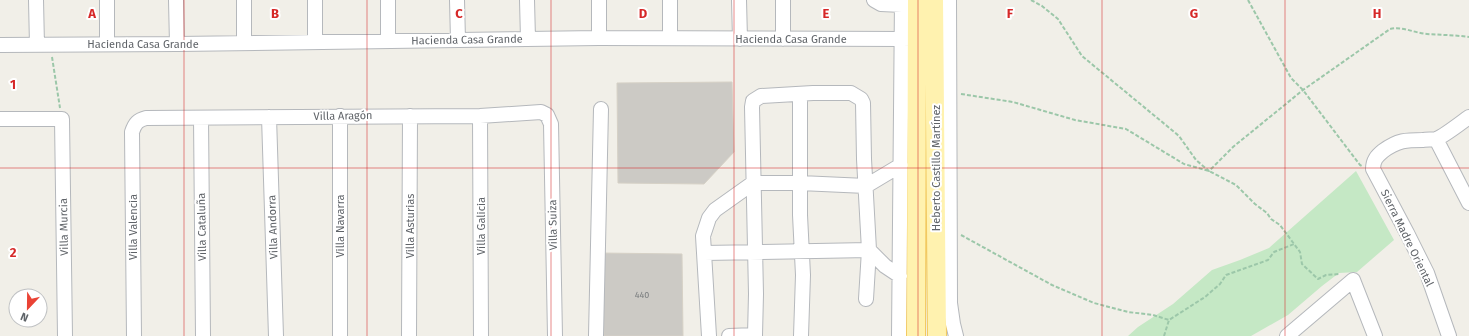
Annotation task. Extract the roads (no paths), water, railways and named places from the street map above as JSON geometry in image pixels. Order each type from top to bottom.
[{"type":"main road","name":"Heberto Castillo Martínez","points":[[917,336],[926,39],[934,0]]},
{"type":"main road","name":"Heberto Castillo Martínez","points":[[907,2],[926,39],[938,336]]},
{"type":"street","points":[[36,0],[44,45]]},
{"type":"street","points":[[106,0],[107,44]]},
{"type":"street","points":[[176,0],[177,44]]},
{"type":"street","points":[[244,0],[244,43]]},
{"type":"street","points":[[315,0],[315,42]]},
{"type":"street","points":[[388,0],[388,41]]},
{"type":"street","points":[[457,0],[458,40]]},
{"type":"street","points":[[527,0],[528,39]]},
{"type":"street","points":[[599,0],[599,38]]},
{"type":"street","points":[[670,0],[670,38]]},
{"type":"street","points":[[739,0],[740,39]]},
{"type":"street","points":[[783,0],[783,39]]},
{"type":"street","points":[[874,0],[881,4],[907,2]]},
{"type":"street","points":[[899,336],[901,165],[926,39],[949,0]]},
{"type":"street","name":"Hacienda Casa Grande","points":[[0,45],[599,38],[926,39]]},
{"type":"street","points":[[926,39],[950,92],[950,303],[956,336]]},
{"type":"street","points":[[800,94],[800,183],[803,275],[801,336]]},
{"type":"street","points":[[729,336],[755,335],[756,294],[752,107],[753,101],[760,96],[852,94],[861,99],[863,103],[869,250],[866,299]]},
{"type":"street","points":[[596,336],[601,109]]},
{"type":"street","name":"Villa Aragón","points":[[138,120],[146,118],[480,116],[541,112],[547,115]]},
{"type":"street","name":"Villa Suiza","points":[[547,115],[551,124],[555,336]]},
{"type":"street","name":"Villa Navarra","points":[[340,116],[340,336]]},
{"type":"street","name":"Villa Asturias","points":[[409,336],[410,116]]},
{"type":"street","name":"Villa Galicia","points":[[480,116],[481,336]]},
{"type":"street","name":"Villa Andorra","points":[[269,117],[276,336]]},
{"type":"street","points":[[1469,117],[1436,139],[1469,203]]},
{"type":"street","name":"Villa Cataluña","points":[[202,118],[204,336]]},
{"type":"street","name":"Villa Murcia","points":[[0,119],[62,119],[65,336]]},
{"type":"street","name":"Villa Valencia","points":[[134,336],[132,132],[134,125],[138,120]]},
{"type":"street","name":"Sierra Madre Oriental","points":[[1436,139],[1400,141],[1392,144],[1375,158],[1373,166],[1427,273],[1449,336]]},
{"type":"street","points":[[709,336],[703,236],[709,218],[720,206],[753,183],[800,183],[866,186],[901,165]]},
{"type":"street","points":[[704,254],[869,250],[885,266],[900,276]]},
{"type":"street","points":[[1295,334],[1354,280],[1375,336]]},
{"type":"street","points":[[917,336],[926,334],[938,336]]}]
